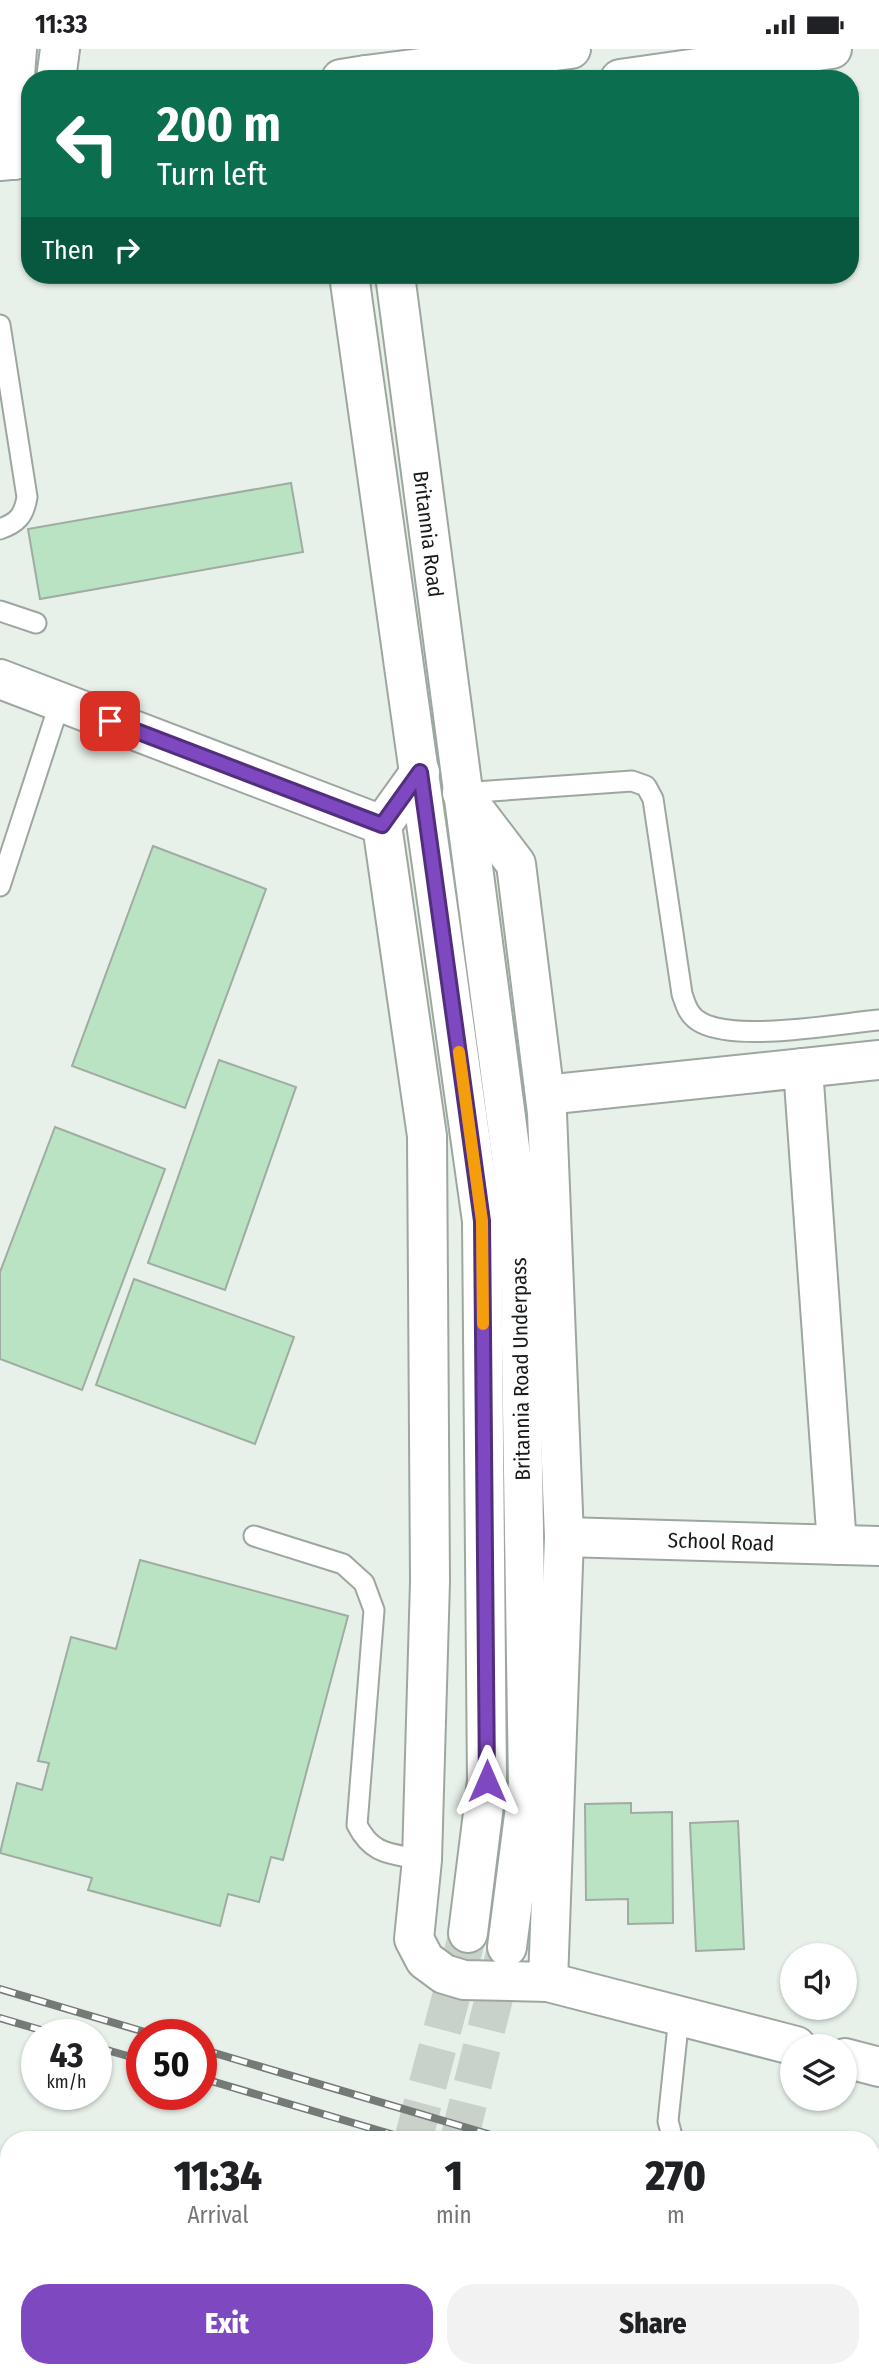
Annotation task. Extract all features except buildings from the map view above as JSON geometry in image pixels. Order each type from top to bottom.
[{"type":"street","points":[[15,160],[17,49]]},
{"type":"street","points":[[57,70],[60,49]]},
{"type":"street","points":[[417,70],[571,49]]},
{"type":"street","points":[[684,70],[832,49]]},
{"type":"street","name":"Britannia Road","points":[[350,284],[420,772]]},
{"type":"street","name":"Britannia Road","points":[[396,284],[462,793]]},
{"type":"street","points":[[0,679],[382,825]]},
{"type":"street","points":[[420,772],[382,825],[427,1136],[430,1581],[422,1860],[414,1938],[425,1960],[444,1974],[464,1980],[548,1982],[780,2042]]},
{"type":"street","name":"Britannia Road Underpass","points":[[420,772],[482,1221],[487,1781],[468,1933]]},
{"type":"street","points":[[462,793],[516,864],[545,1095],[564,1537],[548,1982]]},
{"type":"street","name":"Britannia Road Underpass","points":[[462,793],[519,1216],[528,1784],[507,1947]]},
{"type":"street","points":[[545,1095],[879,1060]]},
{"type":"street","points":[[803,1068],[837,1545]]},
{"type":"street","name":"School Road","points":[[564,1537],[879,1546]]},
{"type":"street","points":[[857,2061],[879,2067]]},
{"type":"lane","points":[[0,325],[27,498],[25,512],[13,524],[0,529]]},
{"type":"lane","points":[[0,611],[36,623]]},
{"type":"lane","points":[[0,886],[61,702]]},
{"type":"lane","points":[[462,793],[632,782],[646,786],[653,799],[682,994],[687,1012],[701,1023],[732,1030],[765,1031],[879,1020]]},
{"type":"lane","points":[[254,1536],[343,1564],[363,1583],[374,1610],[357,1825],[366,1842],[381,1851],[422,1860]]},
{"type":"lane","points":[[671,2131],[668,2121],[679,2016]]},
{"type":"tunnel","points":[[415,2131],[468,1933]]},
{"type":"tunnel","points":[[461,2131],[506,1949]]},
{"type":"railway","points":[[0,1989],[126,2026]]},
{"type":"railway","points":[[0,2018],[21,2024]]},
{"type":"railway","points":[[112,2052],[126,2055]]},
{"type":"railway","points":[[217,2054],[478,2131]]},
{"type":"railway","points":[[217,2083],[381,2131]]},
{"type":"slow traffic","points":[[459,1052],[482,1221],[483,1324]]},
{"type":"route","points":[[110,721],[382,825],[420,772],[482,1221],[487,1781]]}]
